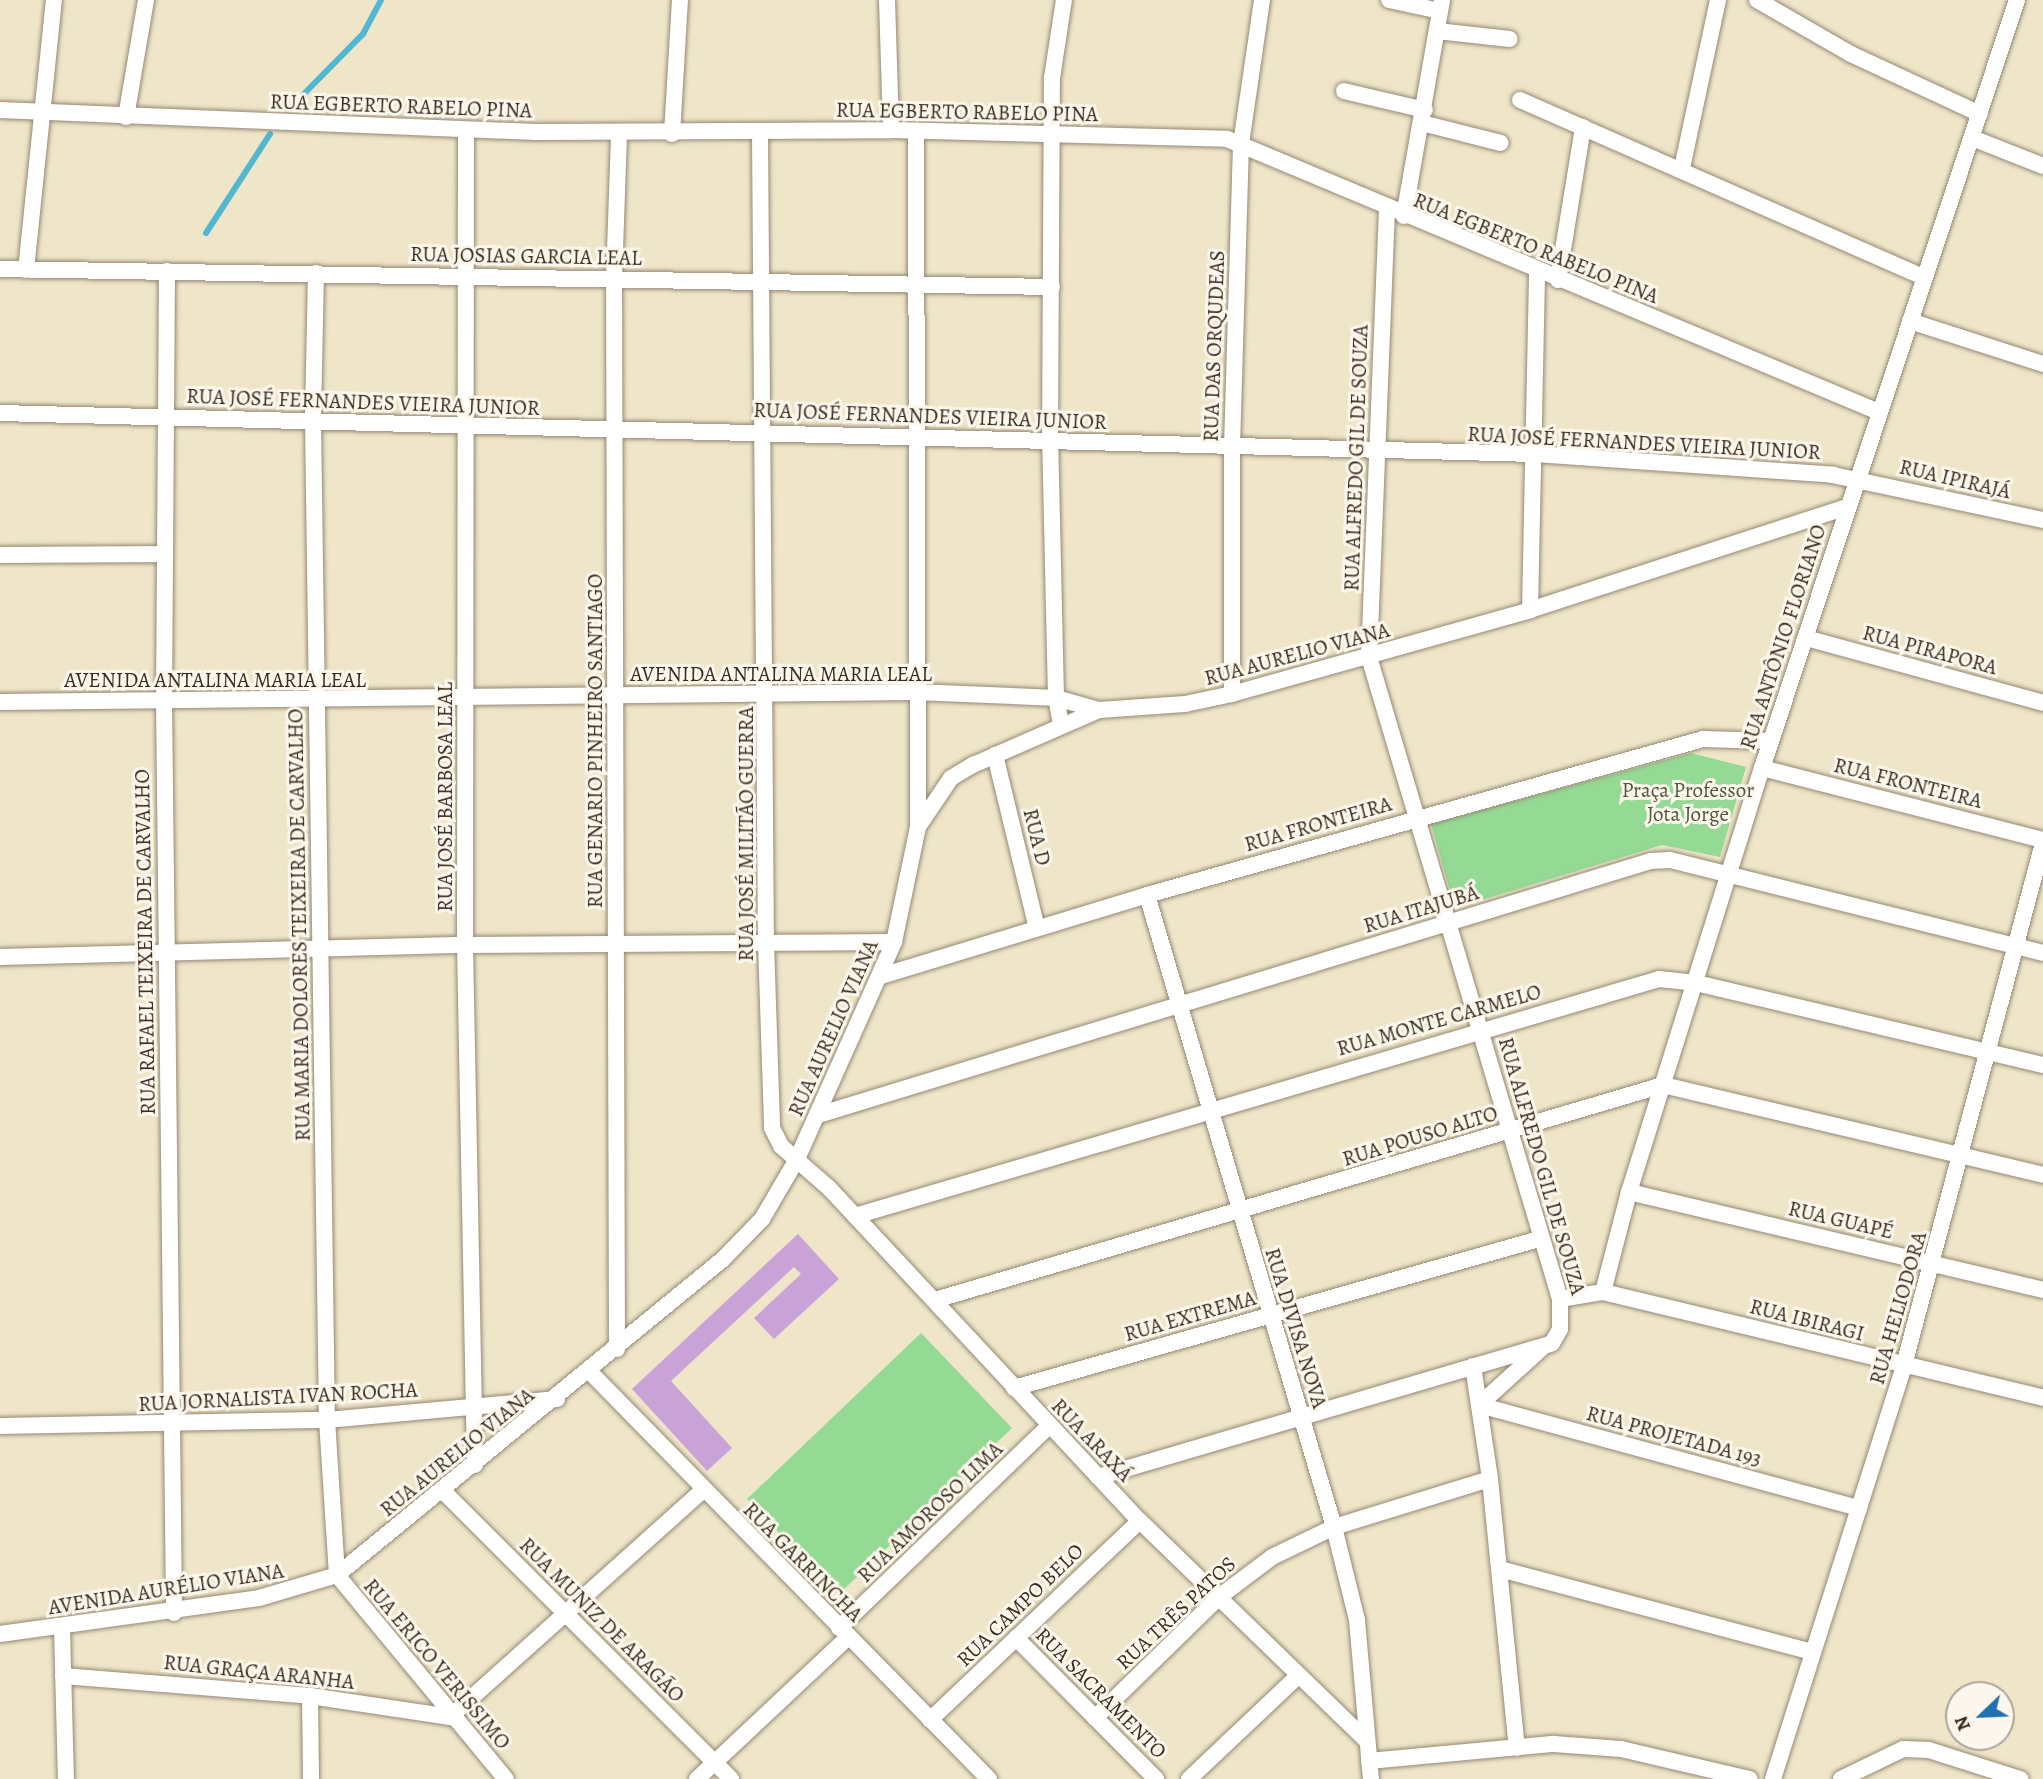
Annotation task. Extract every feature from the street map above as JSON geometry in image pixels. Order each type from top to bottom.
[{"type":"street","points":[[26,270],[54,0]]},
{"type":"street","points":[[126,117],[146,0]]},
{"type":"street","points":[[673,134],[680,0]]},
{"type":"street","points":[[887,0],[891,130]]},
{"type":"street","points":[[1061,724],[1056,698],[1050,440],[1051,134],[1053,64],[1064,0]]},
{"type":"street","name":"RUA DAS ORQUDEAS","points":[[1232,694],[1232,447],[1241,144],[1262,0]]},
{"type":"street","points":[[1390,0],[1441,6],[1404,216]]},
{"type":"street","points":[[1682,168],[1718,0]]},
{"type":"street","points":[[1757,0],[1851,54],[1980,114]]},
{"type":"street","name":"RUA ANTÔNIO FLORIANO","points":[[1603,1292],[1629,1192],[1732,875],[1762,768],[2017,0]]},
{"type":"street","points":[[1437,31],[1510,39]]},
{"type":"street","points":[[1344,91],[1501,143]]},
{"type":"street","points":[[1520,100],[1682,168],[1924,277]]},
{"type":"street","name":"RUA EGBERTO RABELO PINA","points":[[0,110],[126,117],[619,134],[891,130],[1195,135],[1241,144],[1387,209],[1879,412]]},
{"type":"street","points":[[1558,280],[1583,127]]},
{"type":"street","name":"RUA JOSÉ BARBOSA LEAL","points":[[466,130],[465,945],[475,1465]]},
{"type":"street","points":[[916,131],[914,436],[918,827]]},
{"type":"street","name":"RUA JOSÉ MILITÃO GUERRA","points":[[761,132],[767,693],[766,943],[772,1128],[792,1155]]},
{"type":"street","name":"RUA GENARIO PINHEIRO SANTIAGO","points":[[617,1349],[615,944],[618,696],[614,279],[619,134]]},
{"type":"street","points":[[1972,138],[2043,166]]},
{"type":"street","name":"RUA ALFREDO GIL DE SOUZA","points":[[1387,209],[1369,657],[1481,1029],[1539,1239],[1560,1299],[1558,1338],[1546,1345]]},
{"type":"street","name":"RUA JOSIAS GARCIA LEAL","points":[[0,269],[1052,286]]},
{"type":"street","name":"RUA RAFAEL TEIXEIRA DE CARVALHO","points":[[167,271],[164,699],[174,1613]]},
{"type":"street","points":[[1530,610],[1536,454],[1537,272]]},
{"type":"street","name":"RUA MARIA DOLORES TEIXEIRA DE CARVALHO","points":[[316,273],[313,421],[327,1420],[337,1575]]},
{"type":"street","points":[[1909,321],[2043,364]]},
{"type":"street","name":"RUA JOSÉ FERNANDES VIEIRA JUNIOR","points":[[0,413],[464,427],[763,431],[1378,453],[1536,454],[1858,479]]},
{"type":"street","name":"RUA IPIRAJÁ","points":[[1858,479],[2043,520]]},
{"type":"street","name":"RUA AURELIO VIANA","points":[[337,1575],[590,1372],[751,1233],[792,1155],[818,1115],[881,976],[894,942],[918,827],[951,778],[1061,724],[1100,710],[1185,704],[1369,657],[1530,610],[1847,507]]},
{"type":"street","points":[[0,555],[165,554]]},
{"type":"street","name":"RUA PIRAPORA","points":[[1806,638],[2043,703]]},
{"type":"street","name":"AVENIDA ANTALINA MARIA LEAL","points":[[0,702],[164,699],[466,701],[915,692],[1056,698],[1100,710]]},
{"type":"street","name":"RUA FRONTEIRA","points":[[881,976],[1147,895],[1703,739],[1771,741]]},
{"type":"street","name":"RUA D","points":[[995,755],[1037,929]]},
{"type":"street","name":"RUA FRONTEIRA","points":[[1762,768],[2043,841]]},
{"type":"street","name":"RUA HELIODORA","points":[[1773,1779],[1904,1365],[1963,1156],[1985,1052],[2043,841]]},
{"type":"street","name":"RUA ITAJUBÁ","points":[[818,1115],[1651,861],[1670,860],[2043,953]]},
{"type":"street","name":"RUA DIVISA NOVA","points":[[1147,895],[1238,1212],[1334,1527],[1357,1620],[1371,1779]]},
{"type":"street","points":[[0,957],[465,945],[894,942]]},
{"type":"street","name":"RUA MONTE CARMELO","points":[[855,1216],[1643,982],[1696,983],[2043,1065]]},
{"type":"street","name":"RUA POUSO ALTO","points":[[935,1300],[1663,1085],[2043,1175]]},
{"type":"street","name":"RUA ARAXÁ","points":[[792,1155],[935,1300],[1049,1426],[1140,1521],[1297,1677],[1367,1741]]},
{"type":"street","name":"RUA GUAPÉ","points":[[1629,1192],[2043,1290]]},
{"type":"street","name":"RUA EXTREMA","points":[[1014,1388],[1539,1239]]},
{"type":"street","name":"RUA IBIRAGI","points":[[1560,1299],[1603,1292],[2043,1398]]},
{"type":"street","points":[[1098,1477],[1546,1345]]},
{"type":"street","points":[[1479,1405],[1546,1345]]},
{"type":"street","points":[[1473,1366],[1490,1479],[1517,1748]]},
{"type":"street","name":"RUA GARRINCHA","points":[[590,1372],[702,1491],[989,1779]]},
{"type":"street","name":"RUA JORNALISTA IVAN ROCHA","points":[[0,1426],[170,1425],[327,1420],[557,1399]]},
{"type":"street","name":"RUA PROJETADA 193","points":[[1479,1405],[1859,1508]]},
{"type":"street","name":"RUA AMOROSO LIMA","points":[[697,1779],[1049,1426]]},
{"type":"street","name":"RUA TRÊS PATOS","points":[[1095,1718],[1219,1597],[1272,1557],[1334,1527],[1490,1479]]},
{"type":"street","name":"RUA MUNIZ DE ARAGÃO","points":[[443,1490],[731,1779]]},
{"type":"street","points":[[450,1717],[702,1491]]},
{"type":"street","name":"RUA CAMPO BELO","points":[[930,1720],[1140,1521]]},
{"type":"street","points":[[1500,1569],[1811,1652]]},
{"type":"street","name":"AVENIDA AURÉLIO VIANA","points":[[0,1634],[62,1629],[174,1613],[287,1593],[337,1575]]},
{"type":"street","name":"RUA ERICO VERISSIMO","points":[[337,1575],[450,1717],[506,1779]]},
{"type":"street","points":[[62,1629],[66,1779]]},
{"type":"street","name":"RUA SACRAMENTO","points":[[1016,1637],[1156,1779]]},
{"type":"street","name":"RUA GRAÇA ARANHA","points":[[63,1676],[310,1696],[450,1717]]},
{"type":"street","points":[[1189,1779],[1297,1677]]},
{"type":"street","points":[[310,1696],[311,1779]]},
{"type":"street","points":[[1369,1761],[1554,1744],[1621,1748],[1750,1779]]},
{"type":"street","points":[[1841,1779],[1903,1749],[1929,1750],[2020,1779]]},
{"type":"green space","name":"Praça Professor Jota Jorge","points":[[1691,753],[1746,767],[1720,857],[1662,845],[1455,908],[1431,824]]},
{"type":"green space","points":[[921,1333],[1012,1428],[838,1595],[747,1499]]},
{"type":"building","points":[[798,1234],[839,1279],[774,1339],[754,1318],[801,1274],[794,1267],[671,1381],[732,1448],[707,1471],[632,1389]]},
{"type":"waterway","points":[[294,104],[363,34],[381,0]]},
{"type":"waterway","points":[[206,233],[270,134]]}]
